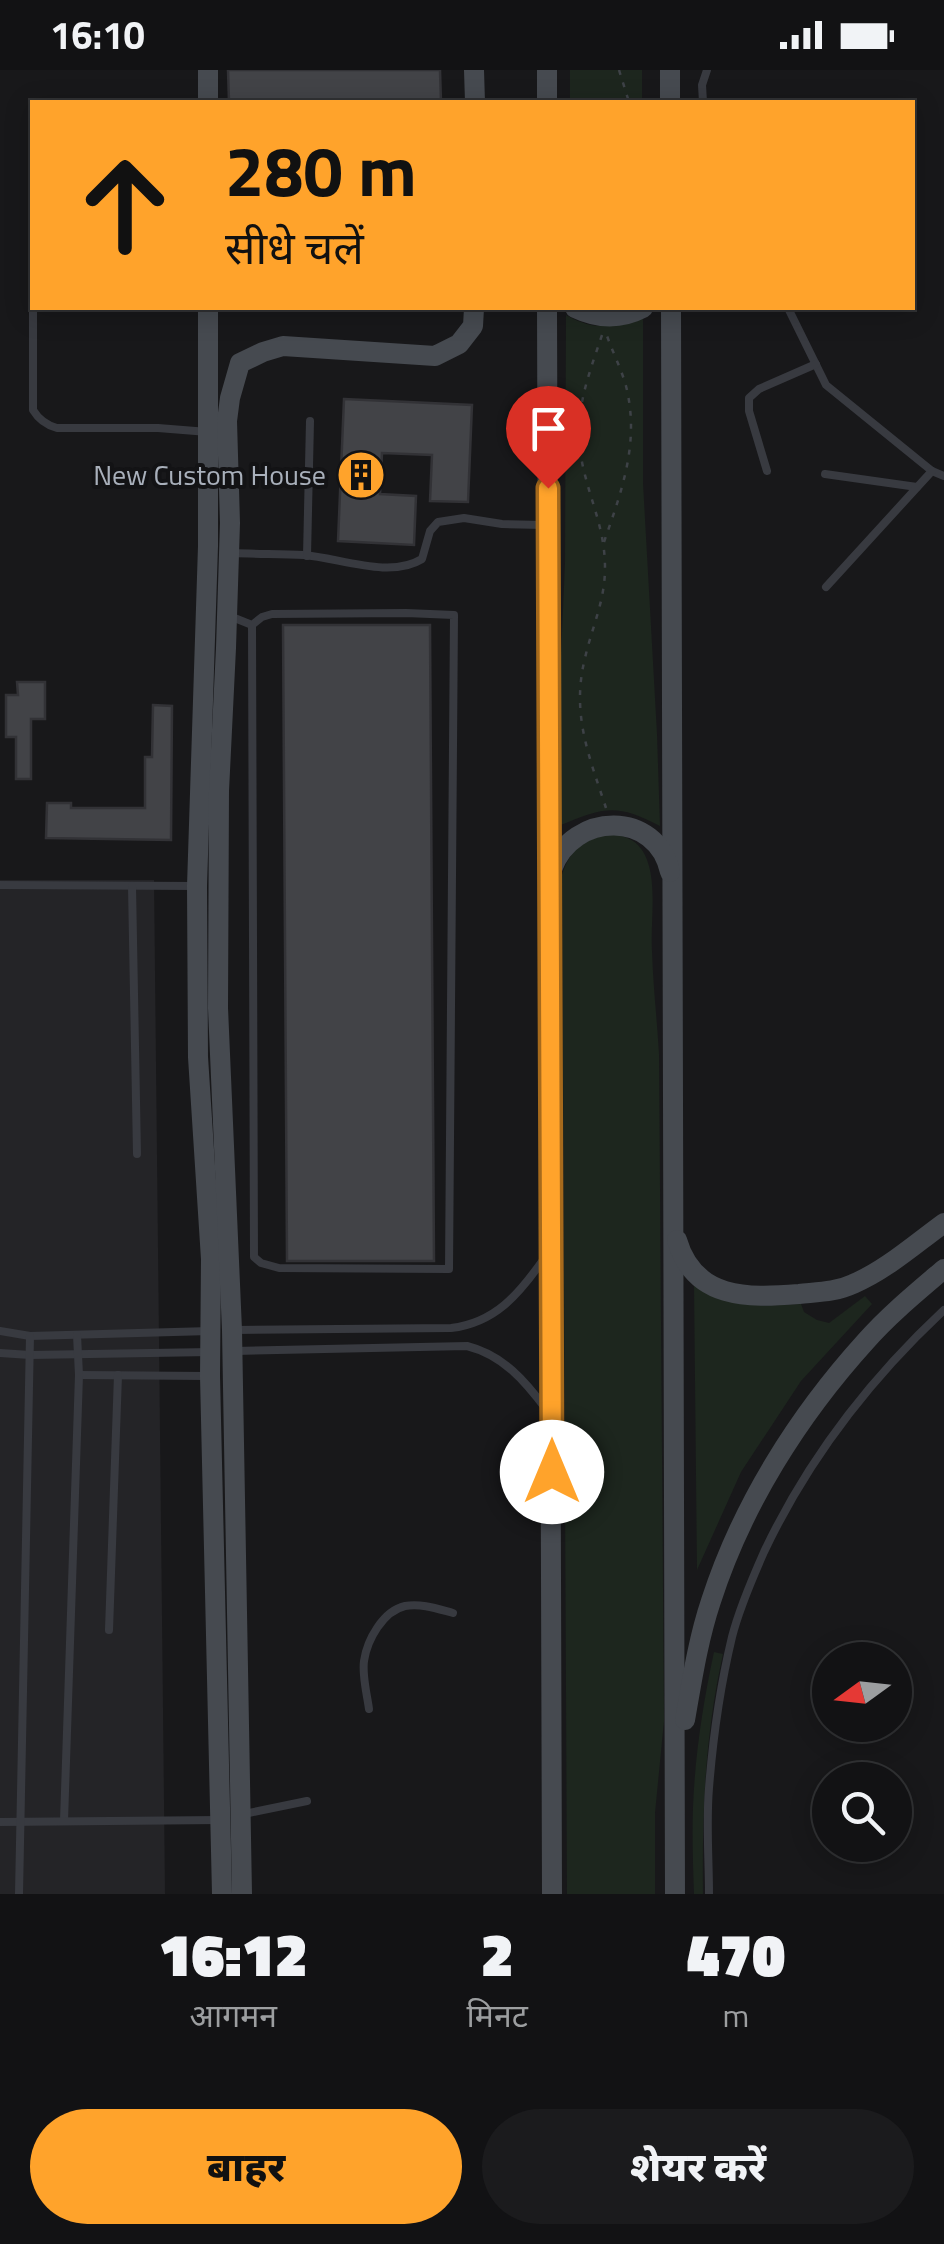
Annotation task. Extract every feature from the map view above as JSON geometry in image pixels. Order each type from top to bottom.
[{"type":"main road","points":[[208,70],[208,100]]},
{"type":"main road","points":[[474,70],[474,100]]},
{"type":"main road","points":[[546,70],[546,100]]},
{"type":"main road","points":[[670,70],[670,100]]},
{"type":"main road","points":[[208,310],[217,614],[218,1008],[228,1257],[222,1341],[230,1817],[222,1894]]},
{"type":"main road","points":[[242,1894],[230,1817],[210,1376],[222,1341],[211,1259],[198,1057],[197,886],[217,614],[229,553],[227,421],[240,363],[263,352],[283,346],[435,356],[460,344],[473,326],[474,310]]},
{"type":"main road","points":[[547,310],[552,1894]]},
{"type":"main road","points":[[579,310],[604,317],[639,310]]},
{"type":"main road","points":[[671,310],[675,1894]]},
{"type":"main road","points":[[549,885],[553,864],[564,846],[580,833],[600,826],[621,825],[641,832],[657,846],[668,864],[672,884]]},
{"type":"main road","points":[[674,1228],[680,1250],[695,1274],[723,1291],[762,1297],[830,1292],[849,1286],[876,1272],[944,1223]]},
{"type":"main road","points":[[676,1782],[694,1663],[711,1600],[761,1485],[828,1384],[868,1339],[944,1269]]},
{"type":"lane","points":[[702,100],[708,70]]},
{"type":"lane","points":[[33,310],[33,410],[48,426],[209,432]]},
{"type":"lane","points":[[789,310],[826,385],[932,471],[944,476]]},
{"type":"lane","points":[[767,471],[749,398],[759,389],[816,364]]},
{"type":"lane","points":[[307,556],[310,421]]},
{"type":"lane","points":[[826,587],[932,471]]},
{"type":"lane","points":[[825,474],[917,487]]},
{"type":"lane","points":[[229,553],[307,556],[390,568],[422,559],[430,531],[438,522],[464,518],[548,525]]},
{"type":"lane","points":[[217,614],[252,624]]},
{"type":"lane","points":[[228,1257],[254,1257],[279,1268],[449,1268],[454,615],[272,614],[252,624]]},
{"type":"lane","points":[[252,624],[254,1257]]},
{"type":"lane","points":[[0,885],[197,886]]},
{"type":"lane","points":[[132,886],[137,1154]]},
{"type":"lane","points":[[0,1353],[78,1354],[466,1326],[517,1296],[551,1250]]},
{"type":"lane","points":[[709,1894],[708,1790],[718,1707],[732,1634],[755,1572],[784,1510],[842,1420],[903,1348],[944,1310]]},
{"type":"lane","points":[[0,1331],[30,1336],[467,1346],[515,1373],[552,1417]]},
{"type":"lane","points":[[64,1821],[78,1335]]},
{"type":"lane","points":[[19,1894],[30,1336]]},
{"type":"lane","points":[[79,1375],[210,1376]]},
{"type":"lane","points":[[108,1630],[118,1375]]},
{"type":"lane","points":[[369,1709],[364,1659],[382,1622],[405,1606],[453,1613]]},
{"type":"lane","points":[[0,1822],[230,1817],[307,1801]]},
{"type":"path","points":[[619,70],[628,100]]},
{"type":"path","points":[[604,543],[627,476],[631,436],[626,390],[604,327],[584,386],[579,426],[584,471],[604,543],[602,604],[584,658],[579,710],[585,744],[607,809]]},
{"type":"shaded area","points":[[570,70],[642,70],[642,100],[570,100]]},
{"type":"shaded area","points":[[643,313],[643,483],[660,826],[631,813],[609,810],[558,826],[566,315],[604,326]]},
{"type":"shaded area","points":[[608,834],[627,838],[639,846],[647,860],[652,885],[659,1054],[664,1721],[655,1813],[655,1894],[567,1894],[562,875],[578,848]]},
{"type":"shaded area","points":[[0,880],[154,880],[165,1894],[0,1894]]},
{"type":"shaded area","points":[[694,1285],[746,1304],[801,1304],[804,1312],[829,1323],[865,1296],[872,1304],[801,1381],[741,1472],[697,1570]]},
{"type":"shaded area","points":[[714,1652],[723,1654],[706,1774],[703,1894],[694,1894],[696,1768]]},
{"type":"building","points":[[228,70],[440,70],[441,100],[229,100]]},
{"type":"building","name":"New Custom House","points":[[344,399],[472,405],[468,502],[430,501],[432,455],[382,453],[380,494],[416,496],[414,545],[338,541]]},
{"type":"building","points":[[283,625],[430,625],[434,1261],[287,1261]]},
{"type":"building","points":[[17,682],[45,682],[45,719],[31,719],[31,779],[16,779],[16,737],[6,737],[6,695],[18,695]]},
{"type":"building","points":[[153,705],[172,706],[171,840],[46,838],[47,803],[71,803],[71,808],[145,808],[145,757],[152,757]]},
{"type":"place","name":"New Custom House","points":[[361,475]]},
{"type":"route","points":[[548,488],[552,1472]]}]
